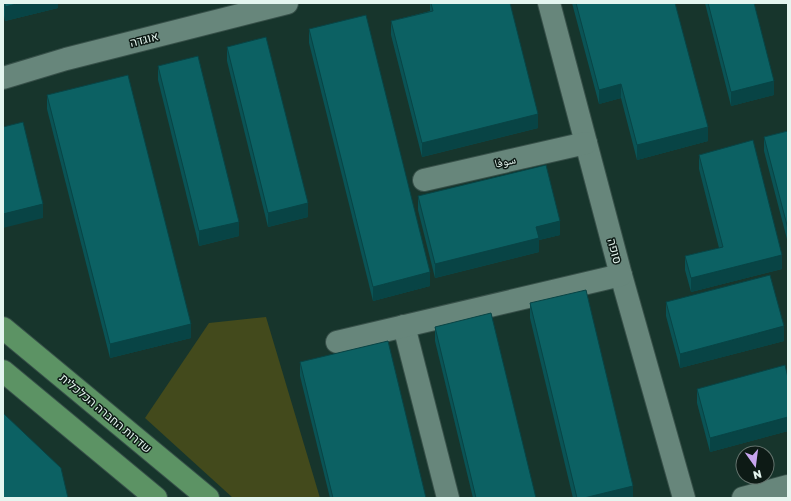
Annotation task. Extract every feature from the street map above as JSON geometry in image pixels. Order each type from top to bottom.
[{"type":"main road","name":"שדרות החברה הכלכלית","points":[[3,328],[208,498]]},
{"type":"main road","points":[[3,371],[156,498]]},
{"type":"street","name":"אוגדה","points":[[3,78],[66,59],[287,3]]},
{"type":"street","name":"סופה","points":[[549,3],[621,275],[684,498]]},
{"type":"street","name":"سوفا","points":[[424,180],[586,143]]},
{"type":"street","points":[[337,342],[621,275]]},
{"type":"street","points":[[404,326],[448,498]]},
{"type":"street","points":[[743,498],[788,486]]},
{"type":"green space","points":[[266,317],[320,498],[233,498],[145,418],[209,323]]},
{"type":"building","points":[[5,3],[20,3],[5,7]]},
{"type":"building","points":[[431,3],[510,3],[538,114],[422,143],[391,21],[433,11]]},
{"type":"building","points":[[576,3],[675,3],[708,127],[637,145],[621,84],[599,90]]},
{"type":"building","points":[[708,3],[754,3],[774,81],[731,92]]},
{"type":"building","points":[[366,15],[430,272],[373,287],[309,29]]},
{"type":"building","points":[[266,37],[308,203],[268,213],[227,47]]},
{"type":"building","points":[[198,56],[239,222],[199,231],[158,66]]},
{"type":"building","points":[[128,75],[191,324],[110,344],[47,95]]},
{"type":"building","points":[[23,122],[43,204],[3,214],[3,127]]},
{"type":"building","points":[[788,131],[788,229],[764,137]]},
{"type":"building","points":[[753,140],[782,255],[691,278],[685,256],[723,247],[699,155]]},
{"type":"building","points":[[546,165],[560,221],[536,227],[539,238],[435,264],[418,196]]},
{"type":"building","points":[[770,275],[784,326],[680,354],[666,302]]},
{"type":"building","points":[[586,290],[633,486],[584,498],[577,498],[530,303]]},
{"type":"building","points":[[491,313],[536,498],[476,498],[435,327]]},
{"type":"building","points":[[388,341],[426,498],[333,498],[300,362]]},
{"type":"building","points":[[785,365],[788,378],[788,417],[710,438],[697,389]]},
{"type":"building","points":[[3,413],[61,468],[68,498],[3,498]]}]
